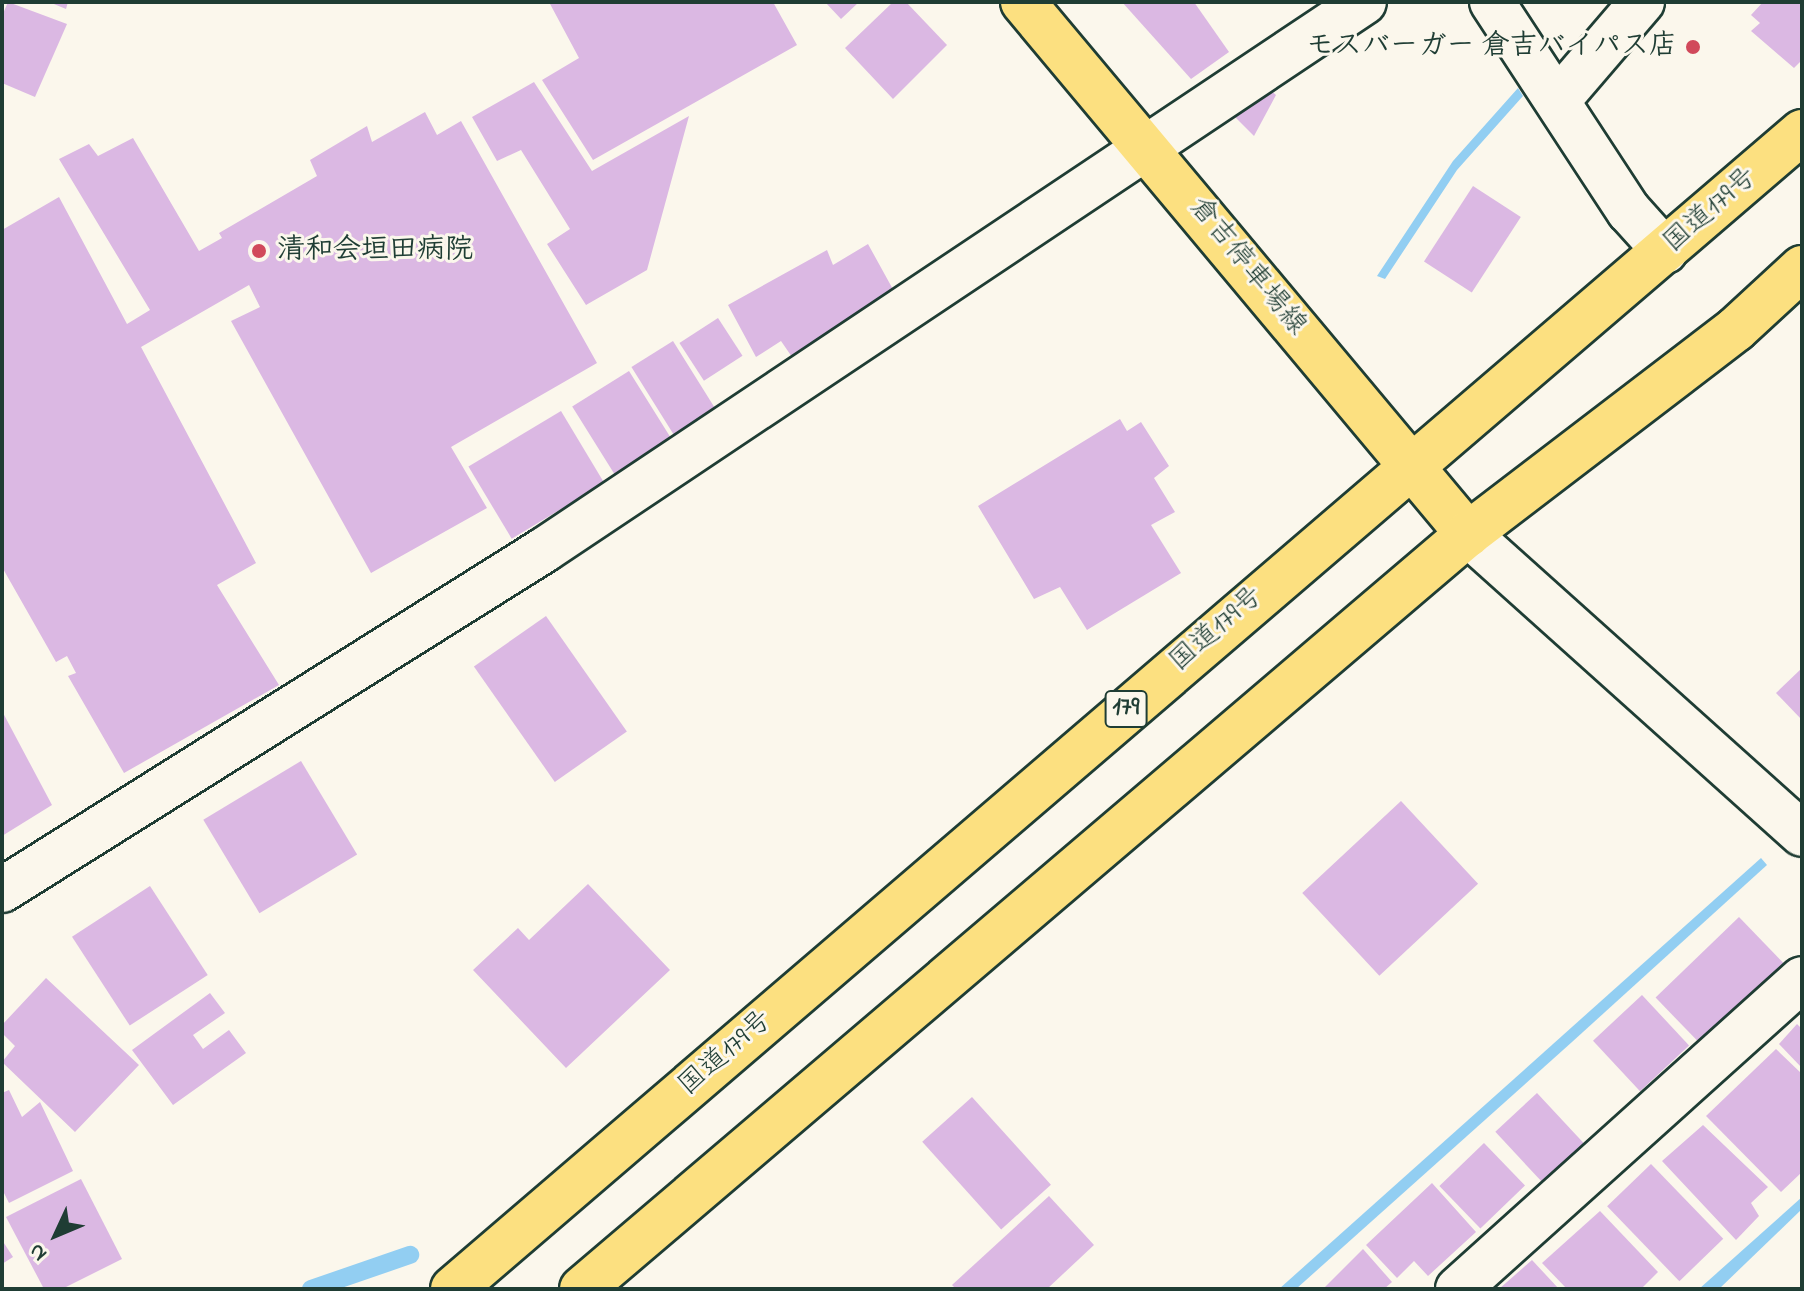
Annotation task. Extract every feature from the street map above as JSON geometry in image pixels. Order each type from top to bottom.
[{"type":"main road","name":"倉吉停車場線","points":[[1023,2],[1148,146],[1408,466],[1468,534]]},
{"type":"main road","name":"国道179号","points":[[453,1289],[1408,466],[1802,132]]},
{"type":"main road","points":[[582,1289],[1468,534],[1736,329],[1802,268]]},
{"type":"street","points":[[2,890],[544,550],[1364,2]]},
{"type":"street","points":[[1492,2],[1629,211],[1665,251]]},
{"type":"street","points":[[1558,100],[1642,2]]},
{"type":"street","points":[[1468,534],[1802,834]]},
{"type":"street","points":[[1458,1289],[1802,979]]},
{"type":"water","points":[[1518,88],[1523,96],[1457,170],[1385,279],[1377,276],[1453,161]]},
{"type":"water","points":[[1761,858],[1767,865],[1296,1289],[1279,1289]]},
{"type":"water","points":[[1802,1197],[1802,1209],[1719,1289],[1699,1289]]},
{"type":"building","points":[[8,2],[67,24],[35,97],[2,83],[2,16]]},
{"type":"building","points":[[49,2],[68,2],[66,9]]},
{"type":"building","points":[[549,2],[773,2],[797,45],[593,160],[542,80],[579,58]]},
{"type":"building","points":[[825,2],[859,2],[841,19]]},
{"type":"building","points":[[893,2],[906,2],[947,45],[893,99],[845,48]]},
{"type":"building","points":[[1122,2],[1194,2],[1229,52],[1191,79]]},
{"type":"building","points":[[1763,2],[1802,2],[1802,60],[1794,68],[1751,31],[1760,23],[1751,15]]},
{"type":"building","points":[[534,82],[592,171],[689,116],[647,270],[586,305],[547,244],[570,229],[521,150],[497,161],[472,117]]},
{"type":"building","points":[[1269,89],[1276,95],[1254,136],[1233,115]]},
{"type":"building","points":[[425,112],[437,135],[461,121],[597,363],[451,447],[487,508],[371,573],[231,321],[260,307],[249,285],[141,347],[256,563],[217,585],[279,685],[124,773],[68,676],[76,673],[67,656],[56,662],[2,567],[2,230],[59,197],[127,324],[150,310],[59,159],[89,144],[98,156],[133,138],[199,251],[222,238],[219,233],[317,176],[310,160],[367,126],[372,142]]},
{"type":"building","points":[[1473,186],[1521,217],[1472,293],[1424,261]]},
{"type":"building","points":[[868,244],[895,293],[864,309],[861,321],[792,357],[781,341],[756,357],[728,305],[827,250],[833,265]]},
{"type":"building","points":[[718,318],[743,356],[704,381],[679,343]]},
{"type":"building","points":[[673,341],[718,412],[676,438],[631,367]]},
{"type":"building","points":[[629,371],[674,443],[617,479],[572,407]]},
{"type":"building","points":[[561,411],[604,483],[512,539],[468,467]]},
{"type":"building","points":[[1120,419],[1127,431],[1141,422],[1169,466],[1154,478],[1175,512],[1151,525],[1181,573],[1087,630],[1060,587],[1034,599],[978,506]]},
{"type":"building","points":[[546,616],[627,732],[555,782],[474,666]]},
{"type":"building","points":[[1802,668],[1802,720],[1776,693]]},
{"type":"building","points":[[2,711],[52,805],[2,836]]},
{"type":"building","points":[[301,761],[357,854],[259,913],[203,820]]},
{"type":"building","points":[[1401,801],[1478,884],[1379,976],[1302,893]]},
{"type":"building","points":[[588,884],[670,970],[566,1068],[473,970],[518,928],[529,940]]},
{"type":"building","points":[[150,886],[208,975],[130,1026],[72,937]]},
{"type":"building","points":[[1739,917],[1783,963],[1700,1044],[1656,998]]},
{"type":"building","points":[[46,978],[139,1065],[75,1132],[2,1062],[15,1046],[2,1033],[2,1025]]},
{"type":"building","points":[[210,993],[225,1013],[193,1035],[203,1049],[229,1030],[246,1053],[173,1105],[132,1050]]},
{"type":"building","points":[[1642,995],[1689,1045],[1640,1091],[1593,1041]]},
{"type":"building","points":[[1797,1024],[1802,1029],[1802,1068],[1779,1044]]},
{"type":"building","points":[[1776,1049],[1802,1074],[1802,1172],[1781,1192],[1706,1116]]},
{"type":"building","points":[[9,1090],[22,1117],[40,1102],[73,1171],[9,1203],[2,1189],[2,1093]]},
{"type":"building","points":[[1537,1093],[1585,1144],[1543,1183],[1495,1132]]},
{"type":"building","points":[[972,1097],[1051,1185],[1001,1230],[922,1142]]},
{"type":"building","points":[[1703,1125],[1768,1187],[1751,1203],[1759,1216],[1736,1240],[1662,1161]]},
{"type":"building","points":[[1484,1143],[1525,1185],[1480,1229],[1439,1186]]},
{"type":"building","points":[[1651,1164],[1723,1239],[1679,1281],[1607,1206]]},
{"type":"building","points":[[81,1179],[122,1259],[62,1289],[44,1289],[6,1217]]},
{"type":"building","points":[[1432,1183],[1476,1232],[1428,1276],[1414,1261],[1397,1278],[1366,1245]]},
{"type":"building","points":[[1049,1196],[1094,1245],[1047,1289],[956,1289],[952,1285]]},
{"type":"building","points":[[1600,1211],[1658,1272],[1641,1289],[1567,1289],[1542,1263]]},
{"type":"building","points":[[2,1240],[13,1257],[2,1264]]},
{"type":"building","points":[[1363,1249],[1392,1282],[1384,1289],[1323,1289]]},
{"type":"building","points":[[1532,1260],[1559,1289],[1499,1289]]},
{"type":"waterway","points":[[311,1289],[410,1255]]},
{"type":"place","name":"モスバーガー 倉吉バイパス店","points":[[1693,47]]},
{"type":"place","name":"清和会垣田病院","points":[[259,251]]}]
